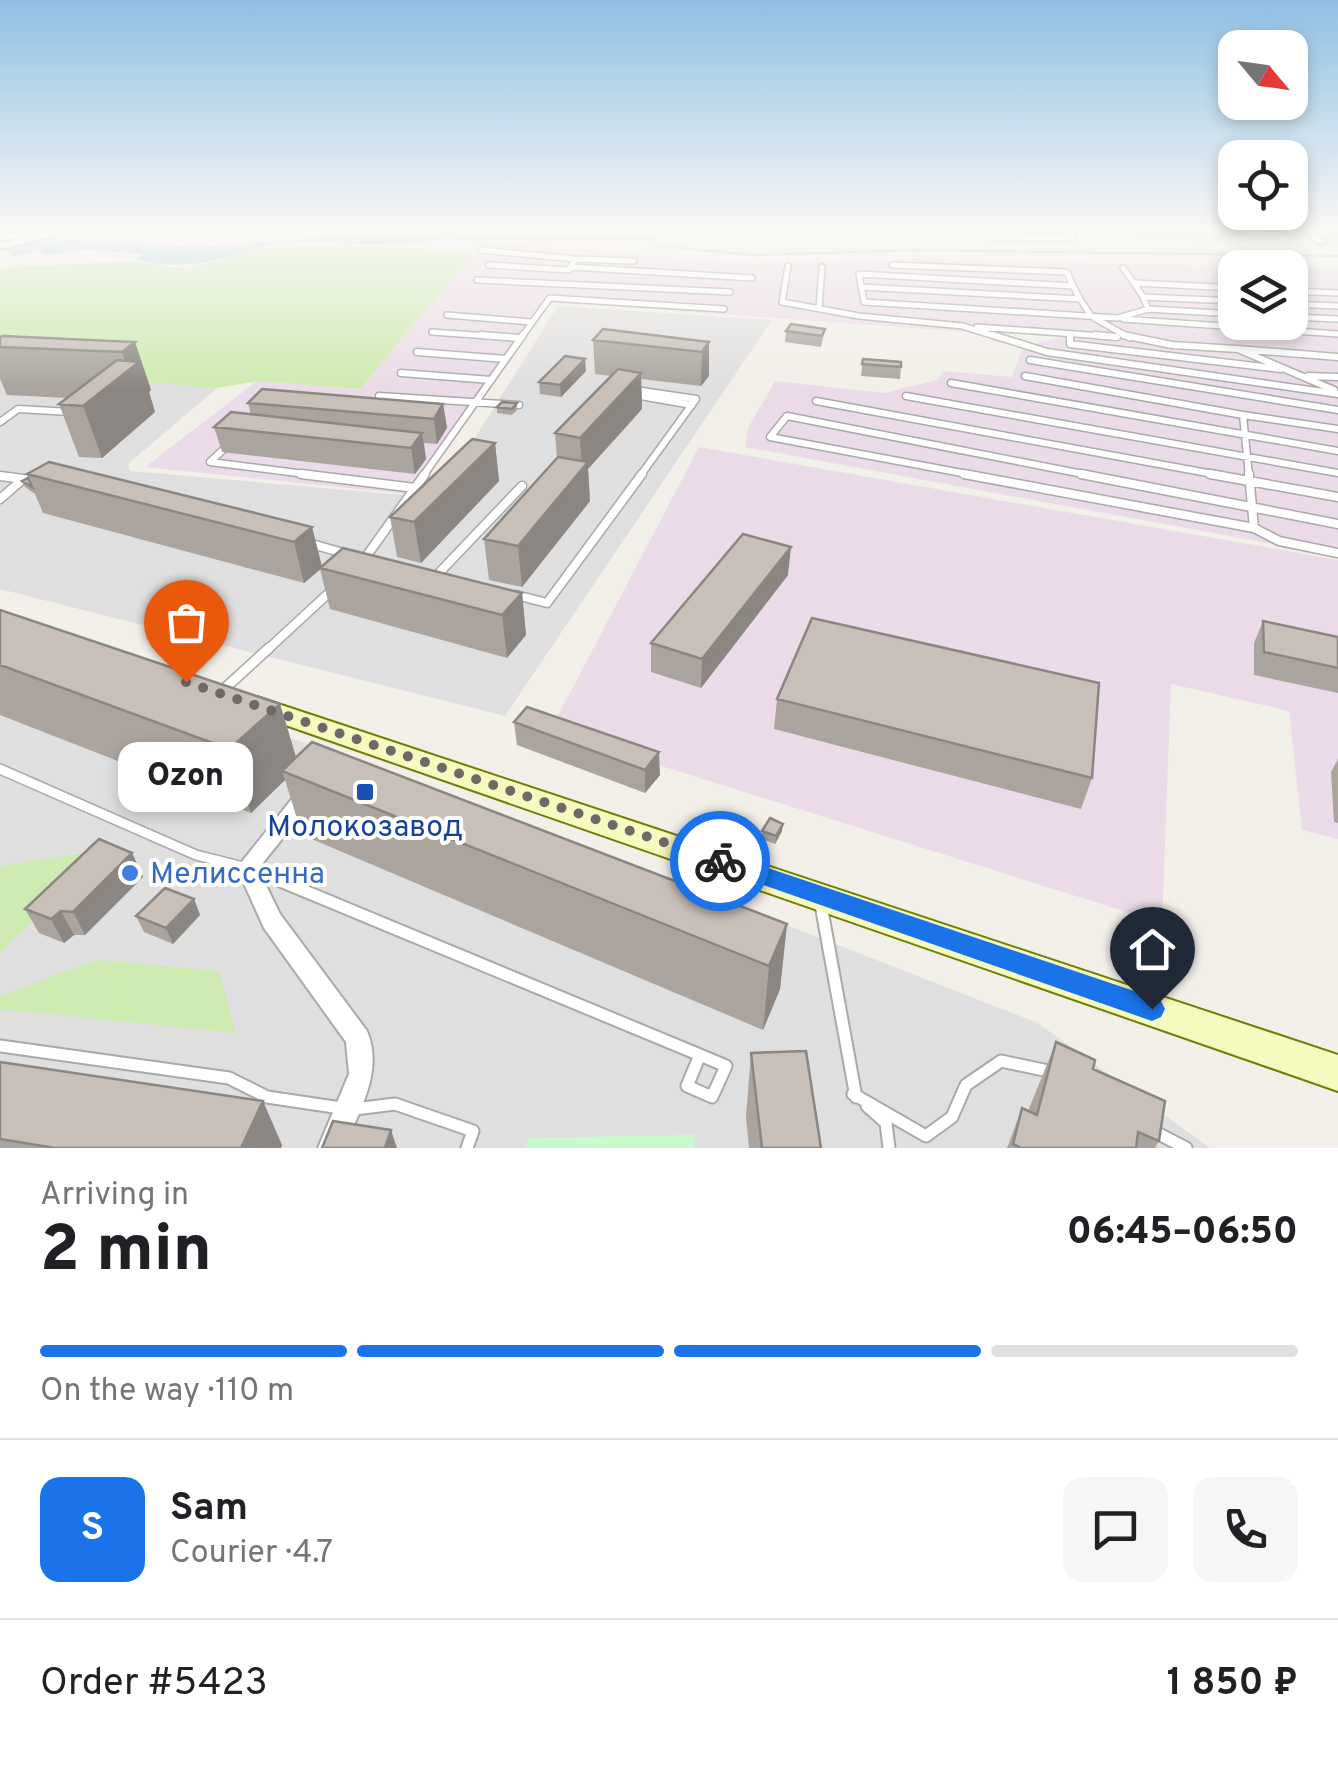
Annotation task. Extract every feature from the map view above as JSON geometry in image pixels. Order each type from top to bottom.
[{"type":"main road","points":[[210,689],[338,759],[818,893],[1338,1073]]},
{"type":"street","points":[[331,1148],[361,1074],[358,1039],[272,921],[247,868],[338,759]]},
{"type":"lane","points":[[490,281],[730,292]]},
{"type":"lane","points":[[352,572],[365,560],[561,281]]},
{"type":"lane","points":[[786,281],[782,302],[819,308],[962,326],[1338,357]]},
{"type":"lane","points":[[819,308],[821,281]]},
{"type":"lane","points":[[860,281],[864,302],[1338,334]]},
{"type":"lane","points":[[976,281],[1073,286]]},
{"type":"lane","points":[[1071,281],[1087,315],[1117,337]]},
{"type":"lane","points":[[1132,281],[1148,309]]},
{"type":"lane","points":[[1134,284],[1218,287]]},
{"type":"lane","points":[[861,287],[1080,299]]},
{"type":"lane","points":[[1308,292],[1338,294]]},
{"type":"lane","points":[[1143,297],[1218,300]]},
{"type":"lane","points":[[550,299],[724,309]]},
{"type":"lane","points":[[1308,305],[1338,306]]},
{"type":"lane","points":[[1118,318],[1148,309],[1218,313]]},
{"type":"lane","points":[[448,314],[530,322]]},
{"type":"lane","points":[[1308,317],[1338,319]]},
{"type":"lane","points":[[962,326],[1047,352],[1338,392]]},
{"type":"lane","points":[[432,332],[520,338]]},
{"type":"lane","points":[[1070,334],[1070,344],[1280,370]]},
{"type":"lane","points":[[1238,349],[1338,392]]},
{"type":"lane","points":[[417,352],[506,359]]},
{"type":"lane","points":[[1030,360],[1338,410]]},
{"type":"lane","points":[[401,373],[491,380]]},
{"type":"lane","points":[[1025,376],[1338,428]]},
{"type":"lane","points":[[1297,376],[1338,378]]},
{"type":"lane","points":[[951,383],[1338,452]]},
{"type":"lane","points":[[511,593],[547,603],[696,399],[628,392]]},
{"type":"lane","points":[[379,396],[519,404]]},
{"type":"lane","points":[[906,396],[1338,472]]},
{"type":"lane","points":[[816,401],[1338,497]]},
{"type":"lane","points":[[0,422],[18,409],[76,412]]},
{"type":"lane","points":[[1242,415],[1254,528]]},
{"type":"lane","points":[[1338,524],[787,416],[770,437],[1254,528],[1279,541],[1338,553]]},
{"type":"lane","points":[[441,422],[460,424]]},
{"type":"lane","points":[[230,443],[210,462],[416,488]]},
{"type":"lane","points":[[418,453],[438,455]]},
{"type":"lane","points":[[0,476],[40,480]]},
{"type":"lane","points":[[0,499],[22,478]]},
{"type":"lane","points":[[438,574],[522,486]]},
{"type":"lane","points":[[296,540],[383,563]]},
{"type":"lane","points":[[420,570],[456,578]]},
{"type":"lane","points":[[210,689],[338,584]]},
{"type":"lane","points":[[0,769],[196,855],[247,868],[700,1056]]},
{"type":"lane","points":[[818,893],[853,1094],[886,1123],[889,1148]]},
{"type":"lane","points":[[0,1046],[229,1078],[268,1097],[348,1110],[394,1104],[473,1131],[467,1148]]},
{"type":"lane","points":[[853,1094],[927,1142],[952,1117],[966,1085],[1000,1061],[1068,1075]]},
{"type":"lane","points":[[1149,1128],[1186,1148]]},
{"type":"shaded area","points":[[450,281],[1218,281],[1218,340],[1308,340],[1308,281],[1338,281],[1338,556],[745,447],[748,428],[775,381],[884,393],[937,380],[944,371],[1012,377],[1023,346],[1077,333],[970,332],[548,302],[416,495],[145,467],[257,381],[360,389]]},
{"type":"shaded area","points":[[558,306],[772,320],[505,716],[0,589],[0,373],[40,371],[217,388],[128,464],[130,471],[437,498]]},
{"type":"shaded area","points":[[699,447],[1338,560],[1338,839],[1302,830],[1289,711],[1171,684],[1162,923],[550,731]]},
{"type":"shaded area","points":[[0,642],[119,677],[485,807],[1038,1023],[1210,1148],[0,1148]]},
{"type":"green space","points":[[0,281],[450,281],[360,389],[257,381],[217,388],[33,372],[0,373]]},
{"type":"green space","points":[[109,849],[0,952],[0,866]]},
{"type":"green space","points":[[96,960],[219,971],[236,1033],[0,1009],[0,996]]},
{"type":"green space","points":[[695,1135],[694,1148],[524,1148],[529,1138]]},
{"type":"building","points":[[791,324],[825,329],[822,336],[786,331]]},
{"type":"building","points":[[603,329],[709,342],[702,352],[593,340]]},
{"type":"building","points":[[3,336],[135,342],[122,352],[0,347]]},
{"type":"building","points":[[565,356],[585,359],[560,385],[539,382]]},
{"type":"building","points":[[863,359],[901,362],[901,367],[862,364]]},
{"type":"building","points":[[117,360],[139,362],[83,406],[59,404]]},
{"type":"building","points":[[618,369],[641,373],[580,438],[555,433]]},
{"type":"building","points":[[262,389],[443,404],[434,419],[248,403]]},
{"type":"building","points":[[502,402],[517,403],[512,409],[497,407]]},
{"type":"building","points":[[231,412],[422,433],[411,448],[214,427]]},
{"type":"building","points":[[472,439],[495,443],[414,522],[390,517]]},
{"type":"building","points":[[558,457],[588,462],[518,546],[484,539]]},
{"type":"building","points":[[49,462],[312,527],[294,542],[27,474]]},
{"type":"building","points":[[743,534],[791,547],[702,659],[651,643]]},
{"type":"building","points":[[343,548],[522,593],[502,615],[320,568]]},
{"type":"building","points":[[0,610],[280,704],[229,749],[0,665]]},
{"type":"building","points":[[812,618],[1099,683],[1092,778],[777,699]]},
{"type":"building","points":[[1263,621],[1338,637],[1338,668],[1264,652]]},
{"type":"building","points":[[527,707],[659,752],[645,770],[514,722]]},
{"type":"building","points":[[312,742],[787,924],[769,966],[282,771]]},
{"type":"building","points":[[770,818],[783,824],[776,836],[762,831]]},
{"type":"building","points":[[99,839],[132,853],[73,912],[61,911],[51,919],[25,909]]},
{"type":"building","points":[[165,888],[194,899],[166,928],[136,916]]},
{"type":"building","points":[[1056,1042],[1095,1060],[1093,1069],[1165,1101],[1159,1141],[1138,1132],[1136,1148],[1021,1148],[1013,1144],[1022,1108],[1037,1115]]},
{"type":"building","points":[[806,1051],[821,1148],[762,1148],[751,1053]]},
{"type":"building","points":[[0,1062],[263,1101],[241,1148],[55,1148],[0,1139]]},
{"type":"building","points":[[333,1121],[391,1130],[385,1148],[322,1148]]},
{"type":"way so far","points":[[186,682],[720,861]]},
{"type":"place","name":"Ozon","points":[[186,682]]},
{"type":"place","name":"Молокозавод","points":[[365,792]]},
{"type":"place","name":"Мелиссенна","points":[[130,873]]},
{"type":"route","points":[[720,861],[1152,1009]]}]
